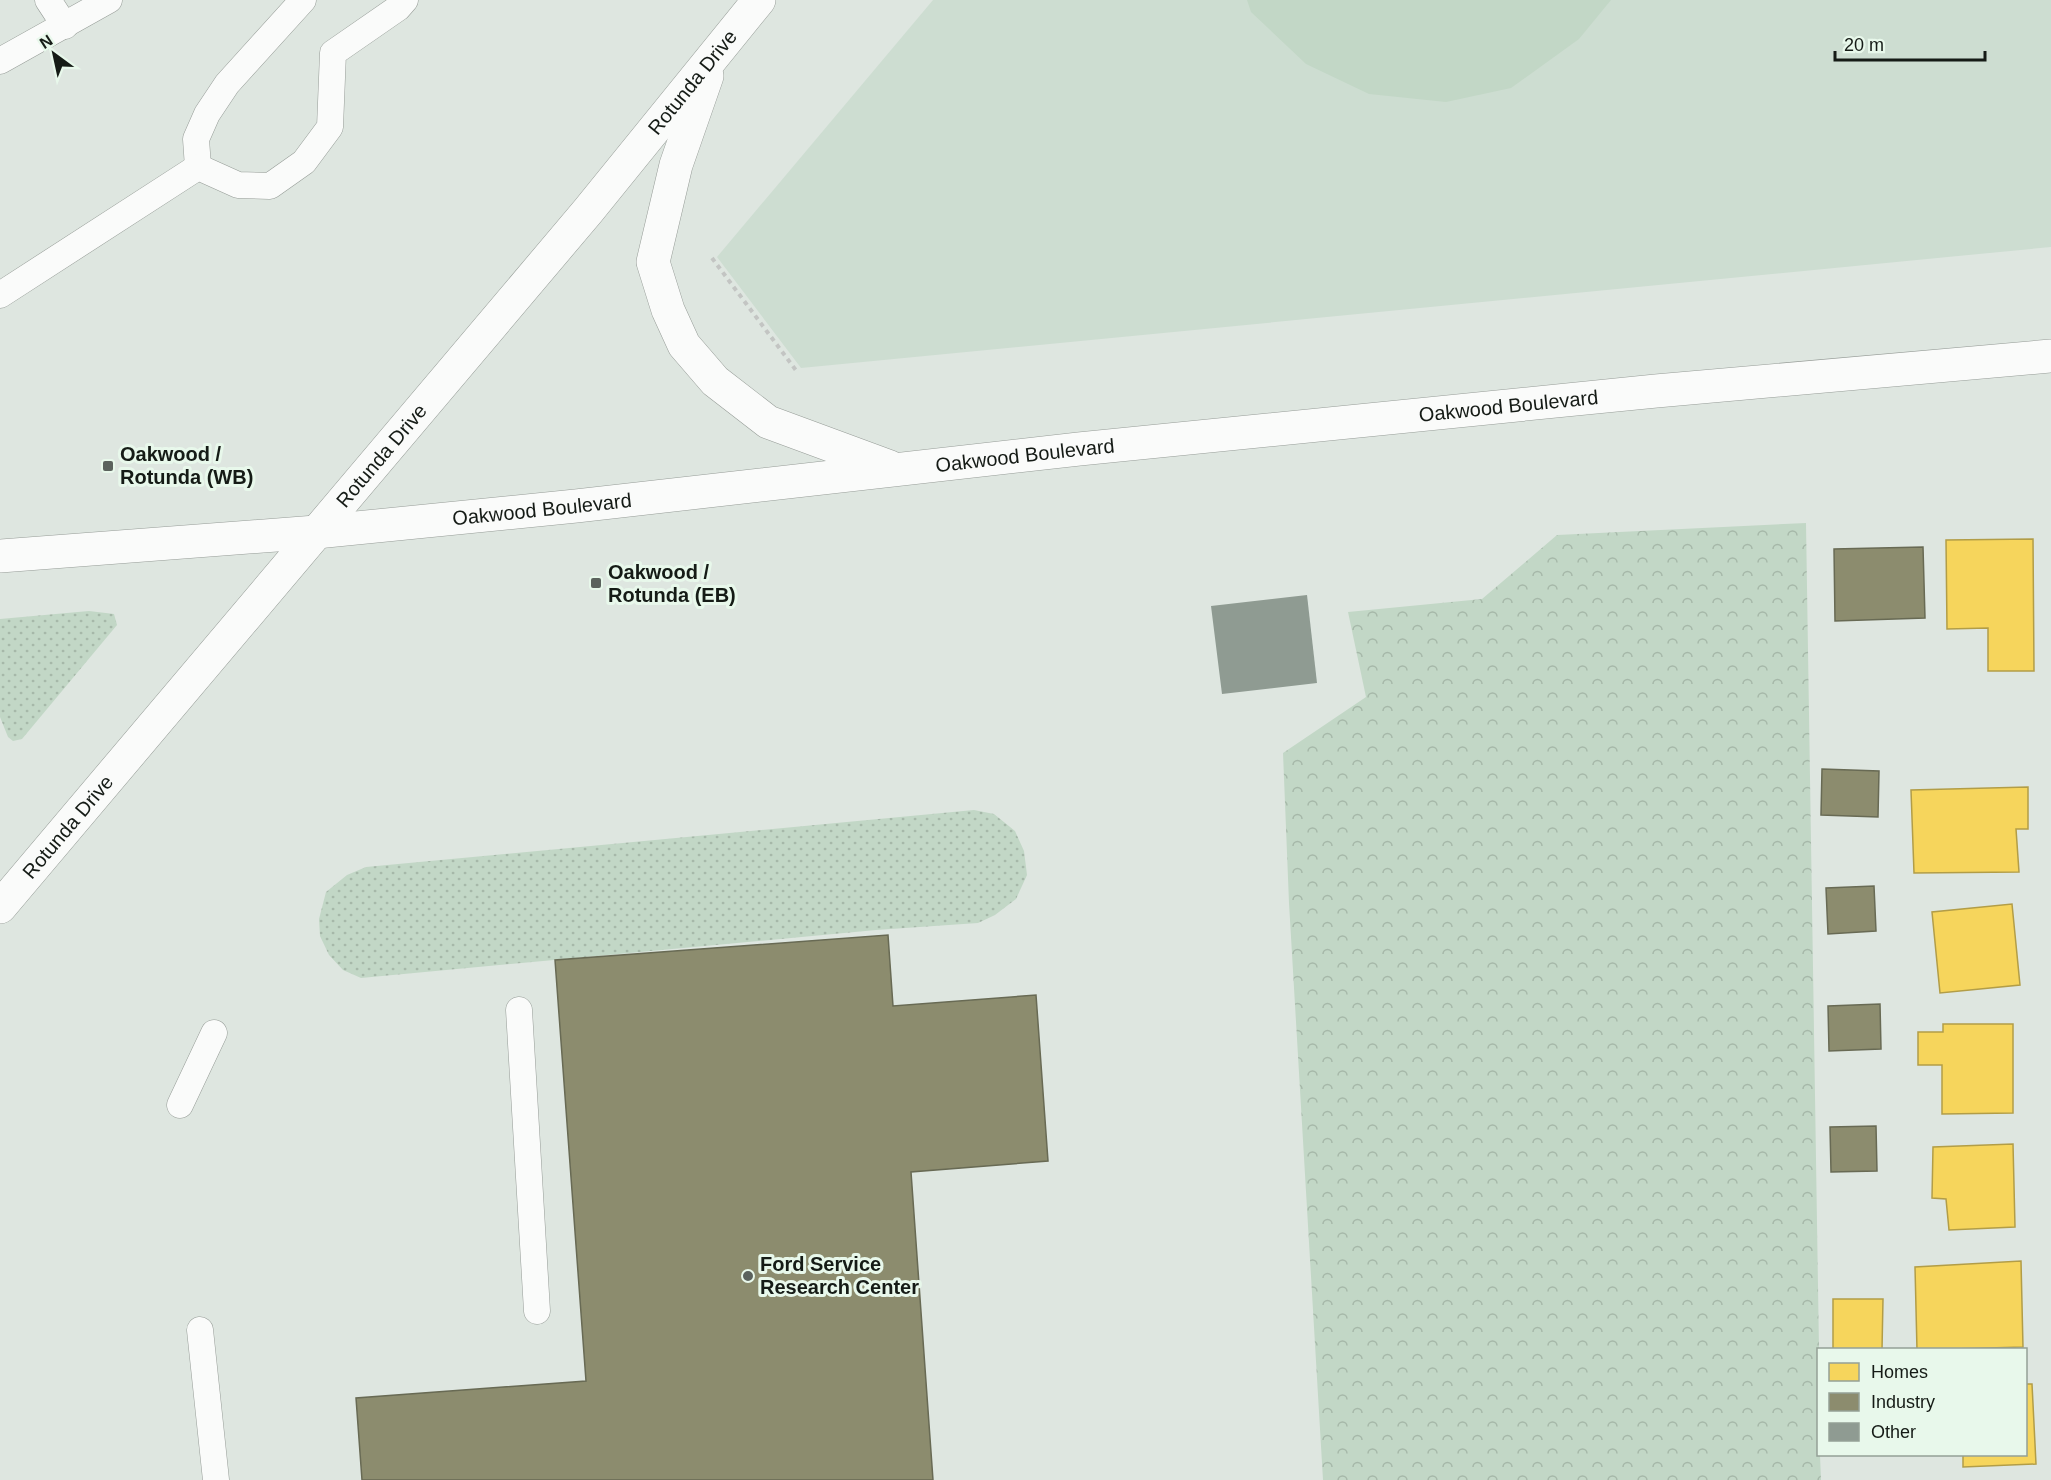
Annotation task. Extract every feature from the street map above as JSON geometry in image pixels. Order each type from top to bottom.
[{"type":"main road","name":"Rotunda Drive","points":[[0,907],[588,211],[759,0]]},
{"type":"main road","points":[[715,52],[676,165],[653,262],[668,310],[684,345],[715,381],[768,422],[896,469]]},
{"type":"main road","name":"Oakwood Boulevard","points":[[0,556],[316,532],[576,506],[896,469],[1656,391],[2051,356]]},
{"type":"lane","points":[[48,0],[65,26]]},
{"type":"lane","points":[[0,61],[109,0]]},
{"type":"lane","points":[[198,166],[196,139],[207,114],[227,84],[303,0]]},
{"type":"lane","points":[[198,166],[238,185],[270,186],[304,162],[330,127],[333,53],[398,8],[405,0]]},
{"type":"lane","points":[[0,295],[198,166]]},
{"type":"lane","points":[[519,1010],[537,1311]]},
{"type":"lane","points":[[180,1105],[214,1033]]},
{"type":"lane","points":[[200,1330],[216,1480]]},
{"type":"path","points":[[712,258],[798,373]]},
{"type":"shaded area","points":[[933,0],[2051,0],[2051,247],[801,368],[717,257]]},
{"type":"green space","points":[[1247,0],[1611,0],[1579,39],[1511,88],[1446,102],[1369,94],[1306,64],[1251,12]]},
{"type":"green space","points":[[1806,523],[1819,1348],[1817,1348],[1817,1456],[1820,1456],[1821,1480],[1323,1480],[1289,903],[1283,753],[1366,697],[1348,612],[1482,599],[1557,535]]},
{"type":"green space","points":[[89,611],[114,614],[117,625],[22,739],[13,741],[8,737],[0,717],[0,619]]},
{"type":"green space","points":[[974,810],[994,814],[1015,831],[1024,851],[1027,875],[1016,899],[995,915],[978,923],[876,930],[361,978],[343,970],[329,955],[320,936],[319,919],[326,892],[347,875],[366,867]]},
{"type":"building: Homes","points":[[2033,539],[2034,671],[1988,671],[1988,628],[1947,629],[1946,540]]},
{"type":"building: Homes","points":[[2028,787],[2028,829],[2016,829],[2019,872],[1914,873],[1911,790]]},
{"type":"building: Homes","points":[[2012,904],[2020,985],[1940,993],[1932,912]]},
{"type":"building: Homes","points":[[1943,1024],[2013,1024],[2013,1113],[1942,1114],[1942,1065],[1918,1065],[1918,1032],[1943,1032]]},
{"type":"building: Homes","points":[[2013,1144],[2015,1227],[1949,1230],[1946,1199],[1932,1198],[1933,1147]]},
{"type":"building: Homes","points":[[2021,1261],[2023,1347],[1917,1348],[1915,1267]]},
{"type":"building: Homes","points":[[1833,1299],[1883,1299],[1882,1348],[1833,1348]]},
{"type":"building: Homes","points":[[2027,1384],[2032,1384],[2036,1464],[1963,1467],[1963,1456],[2027,1456]]},
{"type":"building: Industry","points":[[1923,547],[1925,618],[1835,621],[1834,549]]},
{"type":"building: Industry","points":[[1822,769],[1879,771],[1878,817],[1821,815]]},
{"type":"building: Industry","points":[[1874,886],[1876,931],[1828,934],[1826,888]]},
{"type":"building: Industry","name":"Ford Service Research Center","points":[[888,935],[893,1006],[1036,995],[1048,1161],[911,1172],[933,1480],[362,1480],[356,1398],[586,1381],[555,960]]},
{"type":"building: Industry","points":[[1880,1004],[1881,1049],[1829,1051],[1828,1006]]},
{"type":"building: Industry","points":[[1876,1126],[1877,1171],[1831,1172],[1830,1127]]},
{"type":"building: Other","points":[[1307,595],[1317,683],[1222,694],[1211,606]]},
{"type":"place","name":"Oakwood / Rotunda (WB)","points":[[108,466]]},
{"type":"place","name":"Oakwood / Rotunda (EB)","points":[[596,583]]},
{"type":"place","name":"Ford Service Research Center","points":[[748,1276]]}]
